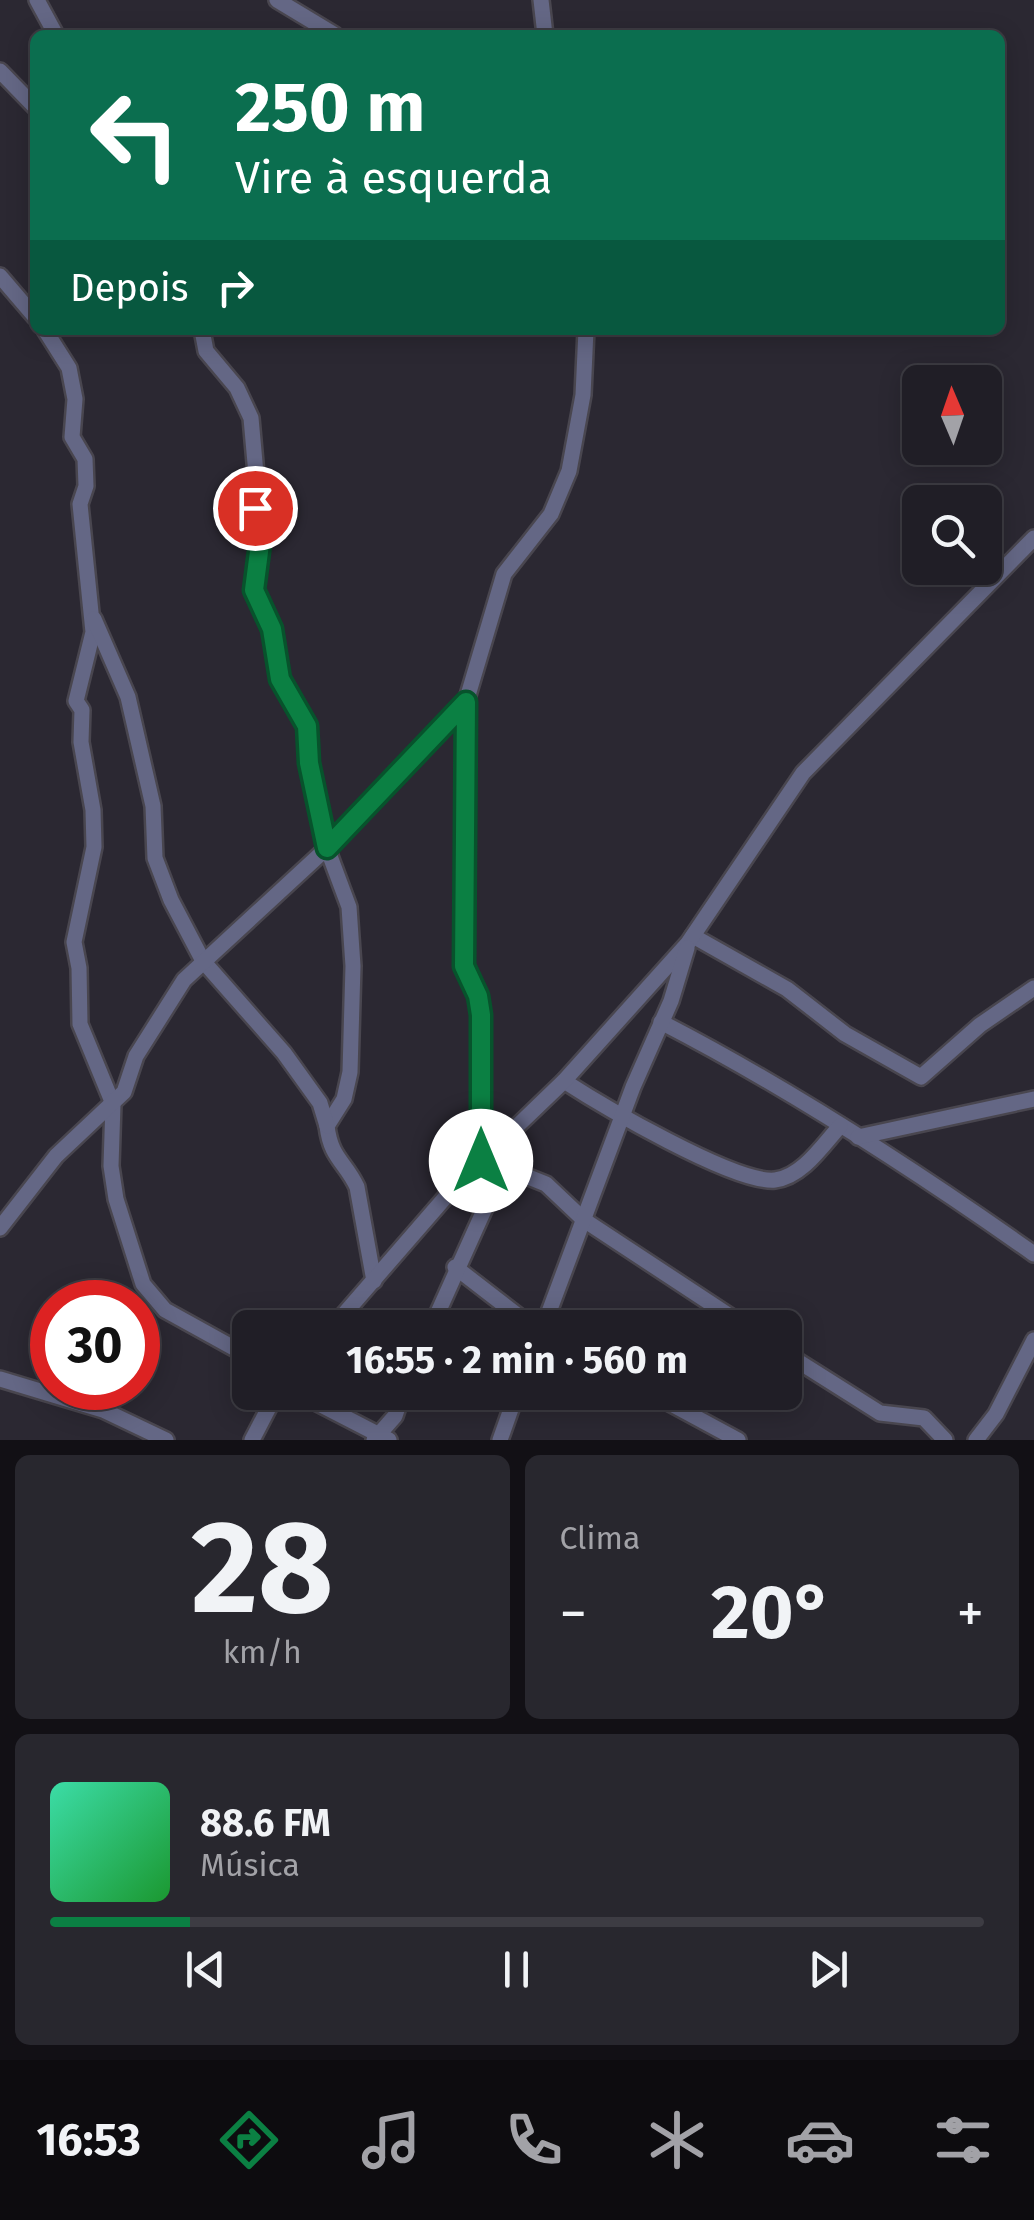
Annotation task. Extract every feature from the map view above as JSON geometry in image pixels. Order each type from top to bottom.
[{"type":"street","points":[[37,0],[53,30]]},
{"type":"street","points":[[277,0],[327,30]]},
{"type":"street","points":[[541,0],[545,30]]},
{"type":"street","points":[[0,71],[30,102]]},
{"type":"street","points":[[0,276],[30,311]]},
{"type":"street","points":[[48,335],[69,368],[74,399],[72,437],[85,458],[86,486],[80,504],[93,632],[76,701],[82,710],[81,742],[93,810],[94,847],[74,942],[79,968],[80,1024],[113,1104],[113,1182],[143,1284],[166,1310],[232,1347]]},
{"type":"street","points":[[203,335],[206,351],[237,388],[251,418],[256,474],[252,493],[260,544],[254,590],[272,629],[280,679],[307,726],[309,763],[327,848],[350,907],[350,1072],[344,1099],[327,1126]]},
{"type":"street","points":[[477,1165],[481,1015],[478,996],[464,966],[466,702],[504,574],[535,540],[569,471],[583,395],[586,335]]},
{"type":"street","points":[[348,1310],[477,1165],[564,1081],[691,939],[803,772],[1034,538]]},
{"type":"street","points":[[90,612],[128,697],[152,806],[155,858],[203,962],[284,1053],[320,1103],[332,1157],[351,1174],[358,1188],[374,1282]]},
{"type":"street","points":[[0,1228],[56,1156],[124,1092],[136,1056],[184,980],[327,848],[466,702]]},
{"type":"street","points":[[691,939],[788,989],[844,1034],[921,1077],[980,1025],[1034,988]]},
{"type":"street","points":[[550,1310],[691,939]]},
{"type":"street","points":[[661,1022],[741,1063],[1034,1254]]},
{"type":"street","points":[[564,1081],[621,1118],[750,1176],[774,1180],[792,1174],[840,1126]]},
{"type":"street","points":[[858,1137],[1034,1099]]},
{"type":"street","points":[[477,1165],[499,1177],[526,1176],[546,1184],[584,1220],[721,1310]]},
{"type":"street","points":[[438,1310],[499,1177]]},
{"type":"street","points":[[455,1267],[511,1310]]},
{"type":"street","points":[[976,1440],[996,1414],[1034,1340]]},
{"type":"street","points":[[802,1364],[880,1413],[924,1418],[945,1440]]},
{"type":"street","points":[[0,1379],[103,1410],[166,1440]]},
{"type":"street","points":[[252,1440],[268,1410]]},
{"type":"street","points":[[328,1410],[380,1439],[397,1410]]},
{"type":"street","points":[[500,1440],[511,1410]]},
{"type":"street","points":[[682,1410],[738,1440]]},
{"type":"route","points":[[255,508],[260,544],[254,590],[259,609],[272,629],[280,679],[290,692],[311,740],[309,763],[327,848],[466,702],[464,966],[478,996],[481,1015],[481,1161]]}]
